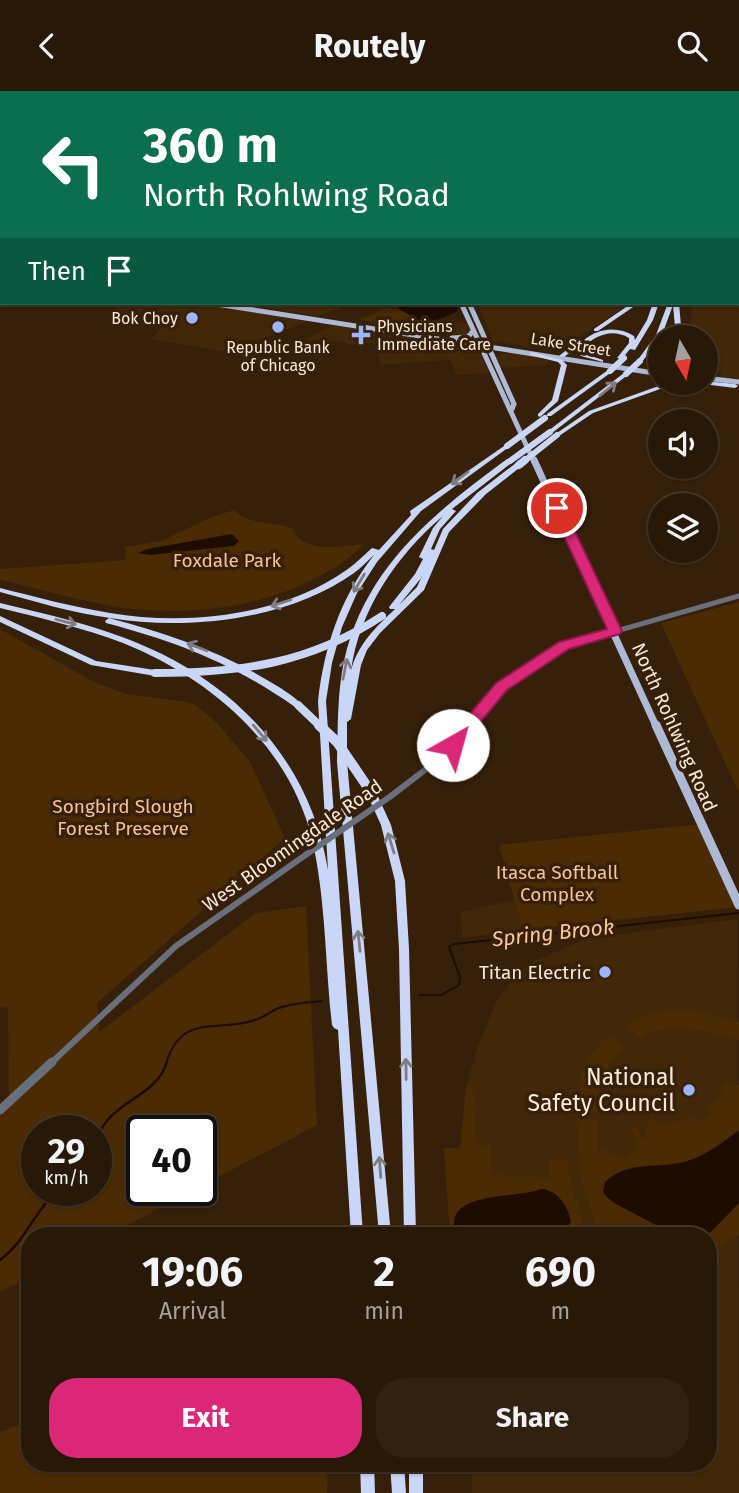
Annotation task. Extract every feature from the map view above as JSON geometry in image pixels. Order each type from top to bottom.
[{"type":"highway","points":[[562,356],[633,305]]},
{"type":"highway","points":[[356,1227],[323,735],[324,679],[336,632],[355,590],[373,561],[417,512],[543,417],[599,379],[622,358],[644,331],[655,305]]},
{"type":"highway","points":[[0,619],[94,663],[155,673],[209,673],[260,668],[328,648],[382,616],[403,597],[450,519],[519,465],[640,361],[659,335],[673,305]]},
{"type":"highway","points":[[674,305],[677,325]]},
{"type":"highway","points":[[601,362],[583,355],[579,349],[602,332],[618,331],[632,337],[632,343],[622,358]]},
{"type":"highway","points":[[532,354],[559,361],[564,365],[555,401],[543,417]]},
{"type":"highway","points":[[718,382],[738,385]]},
{"type":"highway","points":[[384,1227],[340,729],[344,673],[358,627],[371,597],[395,560],[427,525],[510,461],[591,411],[648,392]]},
{"type":"highway","points":[[412,583],[432,537],[443,520],[480,488],[486,478]]},
{"type":"highway","points":[[342,762],[348,707],[363,650],[377,631],[421,588],[446,531],[483,493]]},
{"type":"highway","points":[[0,592],[102,614],[145,620],[191,620],[244,613],[307,594],[352,571],[407,516],[417,512]]},
{"type":"highway","points":[[0,592],[193,645],[250,672],[299,705],[337,742],[371,792],[386,825],[396,858],[401,900],[410,1227]]},
{"type":"highway","points":[[0,605],[87,627],[155,653],[212,688],[238,708],[272,747],[298,790],[316,836],[325,891],[333,993],[347,1088]]},
{"type":"highway","points":[[367,1472],[368,1493]]},
{"type":"highway","points":[[398,1472],[399,1493]]},
{"type":"highway","points":[[416,1472],[416,1493]]},
{"type":"main road","points":[[223,305],[479,344]]},
{"type":"main road","points":[[244,305],[479,344]]},
{"type":"main road","name":"North Rohlwing Road","points":[[462,305],[615,631],[739,905]]},
{"type":"main road","name":"North Rohlwing Road","points":[[470,305],[514,404],[512,409]]},
{"type":"main road","points":[[452,338],[468,337],[473,331]]},
{"type":"main road","name":"Lake Street","points":[[479,344],[519,353],[648,371]]},
{"type":"main road","name":"Lake Street","points":[[488,346],[648,371]]},
{"type":"main road","points":[[494,358],[502,353],[519,353]]},
{"type":"main road","points":[[562,356],[576,361]]},
{"type":"street","name":"West Bloomingdale Road","points":[[0,1110],[174,948],[391,796],[443,756],[502,687],[564,646],[739,596]]},
{"type":"shaded area","points":[[105,305],[215,305],[307,322],[226,352],[151,339],[166,323],[113,314],[117,307]]},
{"type":"shaded area","points":[[248,305],[348,305],[318,316]]},
{"type":"shaded area","points":[[396,305],[454,305],[458,311],[429,324],[418,324],[419,321]]},
{"type":"shaded area","points":[[478,305],[627,305],[564,347],[549,350],[493,341]]},
{"type":"shaded area","points":[[692,305],[739,305],[739,381],[724,379],[718,371],[718,325],[691,325]]},
{"type":"shaded area","points":[[387,308],[469,324],[471,334],[452,337],[357,320]]},
{"type":"shaded area","points":[[335,323],[475,349],[481,354],[489,373],[457,375],[450,360],[381,365],[374,343],[300,343]]},
{"type":"shaded area","points":[[503,353],[521,353],[549,359],[547,365],[500,368],[495,358]]},
{"type":"shaded area","points":[[232,534],[239,541],[234,546],[150,555],[138,553],[147,549]]},
{"type":"shaded area","points":[[514,900],[523,930],[463,938],[460,912]]},
{"type":"shaded area","points":[[737,919],[739,1493],[472,1493],[471,1472],[717,1472],[717,1227],[449,1227],[444,1148],[460,1148],[465,1091],[477,1048],[496,1002],[513,979],[534,961],[589,938]]},
{"type":"shaded area","points":[[739,1130],[739,1203],[716,1227],[661,1227],[617,1205],[603,1192],[605,1182],[624,1170],[676,1164],[714,1148]]},
{"type":"shaded area","points":[[541,1189],[557,1196],[567,1210],[571,1222],[567,1227],[455,1227],[454,1221],[459,1210],[470,1203]]},
{"type":"green space","points":[[405,312],[419,321],[419,326],[408,328],[386,324],[392,320],[388,319],[362,319],[376,313]]},
{"type":"green space","name":"Foxdale Park","points":[[234,510],[247,519],[292,528],[298,537],[314,545],[334,547],[365,544],[340,564],[313,580],[283,592],[221,607],[157,611],[125,608],[0,580],[0,569],[126,560],[125,547],[161,541],[212,517]]},
{"type":"green space","points":[[739,602],[739,793],[661,623]]},
{"type":"green space","name":"Songbird Slough Forest Preserve","points":[[0,629],[96,683],[127,694],[189,702],[218,724],[250,762],[285,838],[97,1003],[99,1032],[256,913],[306,906],[317,1125],[217,1178],[217,1115],[126,1115],[126,1206],[163,1206],[123,1227],[21,1227],[21,1282],[0,1292],[0,1115],[9,1106],[8,1007],[0,1008]]},
{"type":"green space","name":"Itasca Softball Complex","points":[[701,824],[738,907],[523,930],[499,845]]},
{"type":"green space","points":[[691,1010],[739,1022],[739,1040],[677,1028],[652,1032],[641,1038],[629,1027],[632,1020],[664,1011]]},
{"type":"green space","points":[[607,1037],[616,1039],[622,1048],[610,1063],[603,1078],[599,1113],[582,1111],[578,1105],[582,1077],[594,1051]]},
{"type":"green space","points":[[726,1082],[739,1085],[739,1235],[717,1248],[717,1227],[597,1227],[581,1177],[576,1124],[581,1119],[599,1121],[598,1148],[604,1150],[605,1154],[628,1157],[630,1152],[636,1153],[636,1133],[631,1130],[632,1127],[638,1127],[641,1138],[647,1140],[647,1122],[653,1118],[661,1125],[691,1117],[702,1121],[712,1115],[707,1108],[721,1096],[719,1093],[724,1088],[721,1085]]},
{"type":"green space","points":[[467,1084],[475,1098],[474,1132],[480,1146],[490,1147],[492,1174],[549,1178],[549,1158],[568,1161],[570,1182],[585,1227],[449,1227],[444,1148],[460,1149]]},
{"type":"green space","points":[[21,1424],[21,1472],[328,1472],[327,1493],[0,1493],[0,1432]]},
{"type":"waterway","name":"Spring Brook","points":[[420,995],[441,995],[459,985],[460,977],[449,947],[454,944],[739,913]]},
{"type":"waterway","name":"Spring Brook","points":[[166,1064],[181,1037],[191,1031],[258,1019],[284,1006],[322,1001]]},
{"type":"waterway","name":"Spring Brook","points":[[112,1116],[155,1082],[167,1062]]},
{"type":"waterway","name":"Spring Brook","points":[[28,1227],[43,1206]]},
{"type":"waterway","name":"Spring Brook","points":[[0,1260],[21,1238]]},
{"type":"place","name":"Bok Choy","points":[[192,318]]},
{"type":"place","name":"Republic Bank of Chicago","points":[[278,327]]},
{"type":"place","name":"Physicians Immediate Care","points":[[361,335]]},
{"type":"place","name":"Titan Electric","points":[[605,972]]},
{"type":"place","name":"National Safety Council","points":[[689,1090]]},
{"type":"route","points":[[453,745],[502,687],[576,640],[615,631],[557,508]]}]
